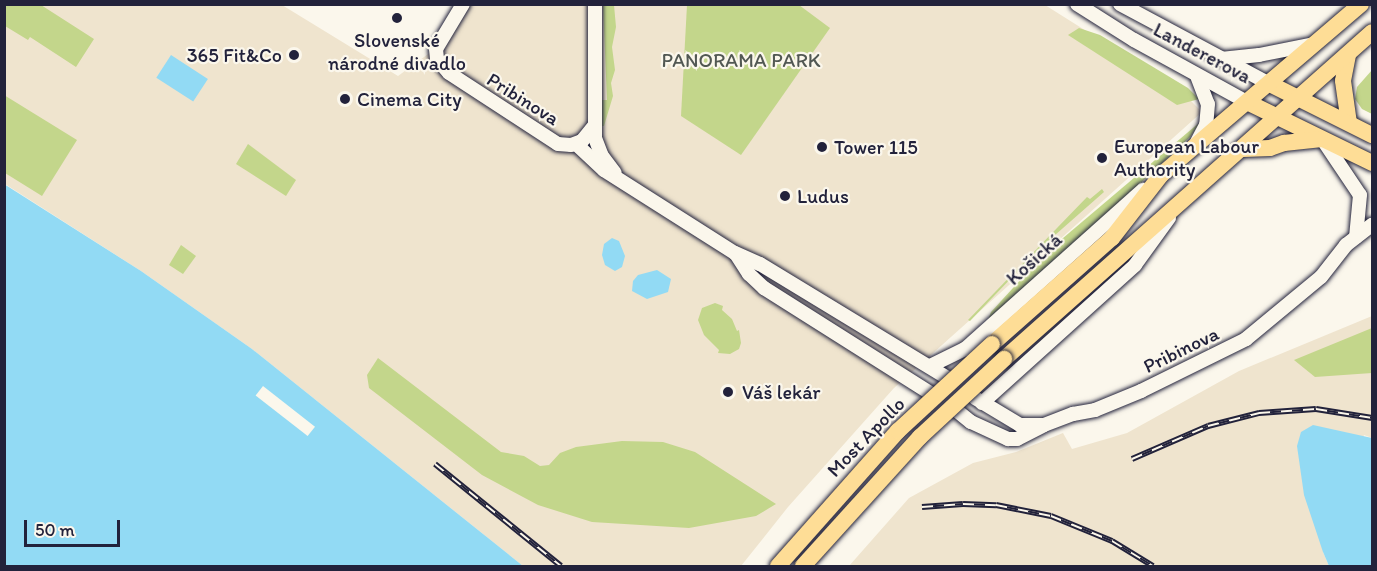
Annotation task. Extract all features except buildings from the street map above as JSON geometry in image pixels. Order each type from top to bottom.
[{"type":"main road","name":"Košická","points":[[992,344],[1112,238],[1161,175],[1317,44],[1360,4]]},
{"type":"main road","points":[[1183,200],[1279,118],[1372,32]]},
{"type":"main road","points":[[1348,55],[1343,87],[1349,123]]},
{"type":"main road","name":"Landererova","points":[[1270,84],[1372,135]]},
{"type":"main road","name":"Landererova","points":[[1247,102],[1372,163]]},
{"type":"main road","points":[[1243,149],[1270,148],[1284,143],[1322,139]]},
{"type":"main road","name":"Most Apollo","points":[[803,567],[920,436],[1183,200]]},
{"type":"main road","name":"Most Apollo","points":[[778,567],[898,431],[992,344]]},
{"type":"street","name":"Pribinova","points":[[463,4],[436,49],[437,58],[442,66],[457,80],[551,141],[564,145],[576,144],[595,165],[735,253],[760,264],[946,377]]},
{"type":"street","points":[[595,4],[594,126],[598,149],[622,181]]},
{"type":"street","name":"Landererova","points":[[1077,4],[1197,76],[1247,102]]},
{"type":"street","name":"Landererova","points":[[1120,4],[1270,84]]},
{"type":"street","points":[[1221,59],[1259,55],[1317,44]]},
{"type":"street","points":[[1194,147],[1206,125],[1208,104],[1197,76]]},
{"type":"street","points":[[576,144],[586,138],[594,126]]},
{"type":"street","points":[[1322,139],[1360,195],[1356,237]]},
{"type":"street","name":"Košická","points":[[930,366],[964,349],[1161,175]]},
{"type":"street","points":[[1044,425],[1017,439],[998,435],[956,410],[979,401],[1135,265],[1183,200]]},
{"type":"street","name":"Pribinova","points":[[979,401],[1020,425],[1044,425],[1073,414],[1095,411],[1132,395],[1246,339],[1321,276],[1346,244],[1372,225]]},
{"type":"street","name":"Pribinova","points":[[735,253],[749,274],[764,288],[930,393]]},
{"type":"shaded area","points":[[4,5],[282,5],[398,76],[446,41],[468,5],[1045,5],[1180,90],[1202,112],[894,388],[788,507],[741,566],[523,566],[252,349],[141,271],[5,184]]},
{"type":"shaded area","points":[[1372,316],[1372,438],[1364,435],[1323,552],[1329,566],[849,566],[909,498],[973,463],[1016,452],[1063,433],[1072,449],[1127,433],[1239,371]]},
{"type":"green space","points":[[4,5],[41,5],[94,39],[76,67],[30,37],[28,40],[5,26]]},
{"type":"green space","points":[[603,5],[614,5],[616,27],[612,47],[615,70],[611,83],[613,96],[604,126],[598,126],[598,100],[607,100]]},
{"type":"green space","name":"PANORAMA PARK","points":[[687,5],[799,5],[830,28],[741,155],[681,116]]},
{"type":"green space","points":[[1079,28],[1100,35],[1188,88],[1199,99],[1177,105],[1068,35]]},
{"type":"green space","points":[[1372,70],[1372,114],[1362,109],[1355,99],[1357,87]]},
{"type":"green space","points":[[4,95],[77,140],[42,196],[5,173]]},
{"type":"green space","points":[[1200,122],[1191,136],[1072,247],[988,320],[991,312],[1043,255]]},
{"type":"green space","points":[[248,144],[296,180],[286,196],[236,164]]},
{"type":"green space","points":[[1102,189],[1104,192],[1038,250],[970,321],[968,320],[1087,197],[1090,199]]},
{"type":"green space","points":[[181,245],[196,256],[183,274],[169,265]]},
{"type":"green space","points":[[715,303],[723,306],[722,310],[732,319],[737,331],[739,330],[741,343],[739,349],[730,354],[718,353],[719,350],[704,335],[698,320],[702,308]]},
{"type":"green space","points":[[1372,328],[1372,373],[1315,377],[1294,360]]},
{"type":"green space","points":[[378,358],[501,452],[524,456],[540,466],[549,465],[560,453],[576,447],[622,441],[663,442],[695,452],[776,504],[756,516],[689,528],[592,522],[538,505],[482,475],[369,388],[367,375]]},
{"type":"water","points":[[171,55],[208,79],[193,102],[156,78]]},
{"type":"water","points":[[4,184],[141,271],[252,349],[523,566],[5,566]]},
{"type":"water","points":[[612,238],[619,241],[625,256],[622,267],[615,271],[605,265],[602,255],[604,244]]},
{"type":"water","points":[[657,270],[671,279],[668,292],[647,299],[632,291],[633,281],[638,275]]},
{"type":"water","points":[[1313,425],[1372,438],[1372,566],[1329,566],[1323,552],[1304,495],[1297,446],[1301,432]]},
{"type":"pier","points":[[263,386],[315,427],[308,436],[256,395]]},
{"type":"railway","points":[[1132,459],[1208,426],[1259,413],[1316,409],[1372,418]]},
{"type":"railway","points":[[435,464],[561,566]]},
{"type":"railway","points":[[922,507],[963,504],[996,505],[1051,516],[1112,541],[1153,566]]},
{"type":"place","name":"Slovenské národné divadlo","points":[[397,18]]},
{"type":"place","name":"365 Fit&Co","points":[[294,55]]},
{"type":"place","name":"Cinema City","points":[[345,99]]},
{"type":"place","name":"Tower 115","points":[[822,147]]},
{"type":"place","name":"European Labour Authority","points":[[1102,158]]},
{"type":"place","name":"Ludus","points":[[785,196]]},
{"type":"place","name":"Váš lekár","points":[[728,392]]}]
